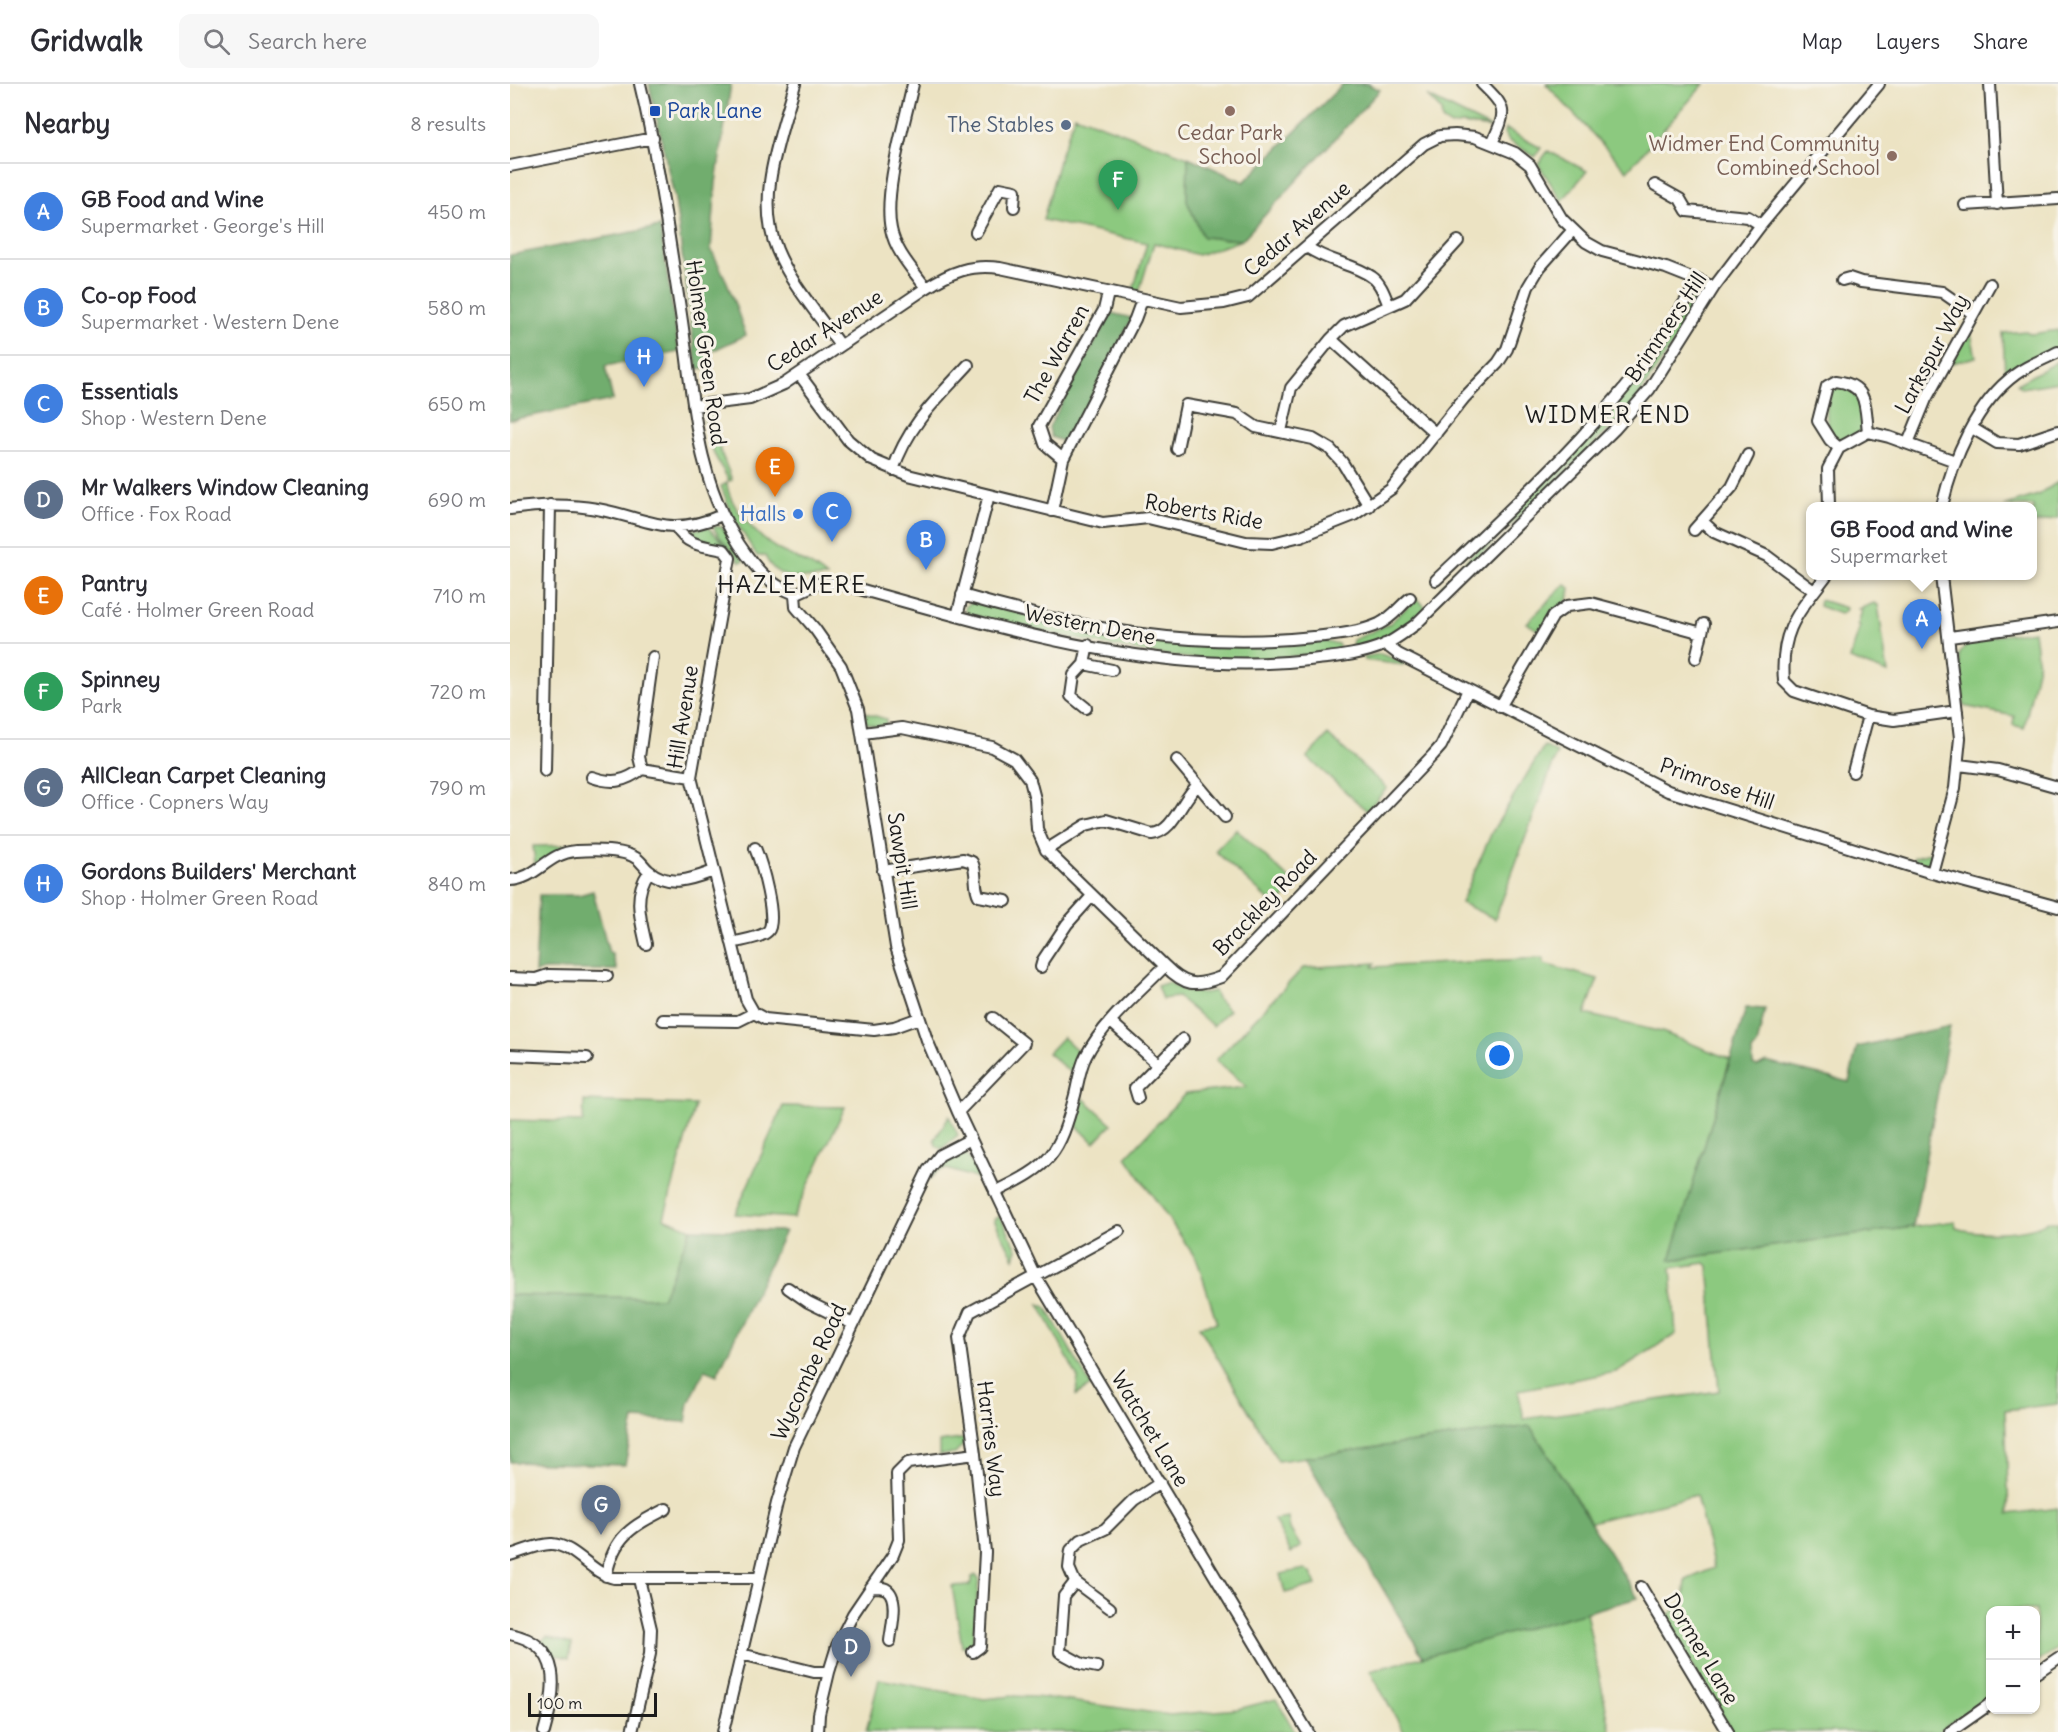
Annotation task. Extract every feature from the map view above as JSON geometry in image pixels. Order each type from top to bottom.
[{"type":"street","name":"Holmer Green Road","points":[[640,84],[653,138],[701,455],[722,515],[751,562],[765,579],[795,594]]},
{"type":"street","points":[[795,84],[770,181],[768,215],[776,248],[786,268],[840,346]]},
{"type":"street","points":[[913,84],[889,201],[891,230],[901,254],[926,288]]},
{"type":"street","points":[[1482,84],[1502,103],[1504,113],[1492,143]]},
{"type":"street","name":"Brimmers Hill","points":[[1385,644],[1415,625],[1615,429],[1649,390],[1714,287],[1761,225],[1879,84]]},
{"type":"street","points":[[1990,84],[1996,204]]},
{"type":"street","name":"Cedar Avenue","points":[[693,406],[750,399],[799,374],[949,273],[986,266],[1181,307],[1224,303],[1248,297],[1424,144],[1447,135],[1475,137],[1515,153],[1530,165],[1572,231],[1602,251],[1666,268],[1714,287]]},
{"type":"street","points":[[510,166],[653,138]]},
{"type":"street","points":[[1655,185],[1680,199],[1687,211],[1748,217],[1761,225]]},
{"type":"street","points":[[976,232],[1000,188],[1016,191],[1014,207]]},
{"type":"street","points":[[1965,205],[2058,199]]},
{"type":"street","name":"Roberts Ride","points":[[799,374],[848,440],[872,460],[893,470],[1052,512],[1103,523],[1148,518],[1246,542],[1272,543],[1301,536],[1370,506],[1391,489],[1502,356],[1528,287],[1540,267],[1572,231]]},
{"type":"street","points":[[1281,431],[1291,388],[1331,339],[1344,326],[1406,299],[1458,241]]},
{"type":"street","points":[[1307,247],[1320,257],[1372,276],[1379,283],[1389,306]]},
{"type":"street","points":[[1842,280],[1850,278],[1861,282],[1942,292],[1972,313]]},
{"type":"street","points":[[1436,580],[1545,473],[1616,398],[1669,326],[1699,280]]},
{"type":"street","name":"Larkspur Way","points":[[1908,443],[1926,399],[1972,313],[1985,298],[1990,284]]},
{"type":"street","name":"The Warren","points":[[1063,459],[1045,444],[1039,426],[1104,310],[1108,292]]},
{"type":"street","points":[[1052,512],[1063,459],[1135,319],[1142,300]]},
{"type":"street","points":[[1331,339],[1436,434]]},
{"type":"street","points":[[1943,502],[1955,461],[1972,428],[1996,394],[2017,374],[2058,352]]},
{"type":"street","points":[[893,470],[902,445],[912,427],[968,365]]},
{"type":"street","points":[[1839,448],[1830,440],[1818,421],[1827,386],[1836,381],[1858,388],[1863,396],[1868,432]]},
{"type":"street","points":[[1177,449],[1187,401],[1237,414],[1256,426],[1313,439],[1330,449],[1342,462],[1370,506]]},
{"type":"street","points":[[1972,428],[1997,443],[2019,444],[2058,431]]},
{"type":"street","points":[[1829,502],[1828,469],[1839,448],[1868,432],[1908,443],[1955,461]]},
{"type":"street","points":[[1694,530],[1732,487],[1748,455]]},
{"type":"street","points":[[957,616],[989,495]]},
{"type":"street","points":[[510,509],[550,505],[597,509],[654,525],[676,527],[705,522],[722,515]]},
{"type":"street","points":[[545,771],[550,505]]},
{"type":"street","points":[[1702,521],[1714,532],[1767,556],[1814,591]]},
{"type":"street","name":"Hill Avenue","points":[[676,527],[683,539],[689,543],[724,550],[730,558],[691,777],[746,999],[754,1013]]},
{"type":"street","points":[[1823,580],[1794,619],[1782,654],[1784,681],[1794,692],[1868,716],[1894,720],[1956,711]]},
{"type":"street","points":[[1932,873],[1955,789],[1959,765],[1950,637],[1942,580]]},
{"type":"street","name":"Western Dene","points":[[795,594],[817,584],[838,583],[957,616],[1088,645],[1174,660],[1270,664],[1348,655],[1385,644]]},
{"type":"street","name":"Sawpit Hill","points":[[795,594],[796,607],[841,666],[858,709],[898,955],[919,1018],[971,1139]]},
{"type":"street","points":[[962,595],[1015,611],[1180,639],[1294,639],[1346,633],[1378,624],[1396,613],[1410,598]]},
{"type":"street","points":[[1500,706],[1553,616],[1567,606],[1592,603],[1703,628],[1696,658]]},
{"type":"street","points":[[1950,637],[2058,622]]},
{"type":"street","points":[[1346,633],[1348,655]]},
{"type":"street","name":"Primrose Hill","points":[[1385,644],[1398,654],[1668,791],[1932,873],[2058,908]]},
{"type":"street","points":[[1086,708],[1071,696],[1074,675],[1084,664],[1088,645]]},
{"type":"street","points":[[642,769],[639,757],[653,657]]},
{"type":"street","points":[[1084,664],[1112,670]]},
{"type":"street","name":"Brackley Road","points":[[1046,850],[1177,978],[1199,985],[1221,977],[1441,746],[1468,690]]},
{"type":"street","points":[[1853,772],[1868,716]]},
{"type":"street","points":[[863,733],[902,728],[992,747],[1014,759],[1030,780],[1035,799],[1037,829],[1046,850],[1086,825],[1106,820],[1158,834],[1168,826],[1189,792],[1198,785]]},
{"type":"street","points":[[1177,760],[1225,817]]},
{"type":"street","points":[[1959,765],[1998,770],[2058,787]]},
{"type":"street","points":[[592,777],[601,780],[627,780],[642,769],[691,777]]},
{"type":"street","points":[[732,943],[765,934],[770,929],[772,919],[761,861],[755,848]]},
{"type":"street","points":[[510,880],[523,879],[555,856],[576,851],[623,853],[636,858],[649,872],[662,879],[685,882],[714,871]]},
{"type":"street","points":[[883,871],[963,859],[972,862],[976,869],[976,891],[980,896],[1006,901]]},
{"type":"street","points":[[646,944],[637,901],[640,884],[649,872]]},
{"type":"street","points":[[1041,967],[1042,960],[1066,924],[1092,896]]},
{"type":"street","points":[[995,1192],[1028,1176],[1051,1156],[1062,1139],[1085,1058],[1111,1022],[1165,966]]},
{"type":"street","points":[[510,978],[536,979],[548,975],[607,976]]},
{"type":"street","points":[[663,1020],[738,1021],[754,1013],[765,1019],[874,1030],[894,1027],[919,1018]]},
{"type":"street","points":[[958,1112],[1024,1043],[993,1018]]},
{"type":"street","points":[[1111,1022],[1158,1064]]},
{"type":"street","points":[[1138,1098],[1135,1088],[1183,1039]]},
{"type":"street","points":[[510,1056],[587,1058]]},
{"type":"street","name":"Watchet Lane","points":[[971,1139],[1036,1277],[1308,1732]]},
{"type":"street","name":"Wycombe Road","points":[[723,1732],[759,1578],[794,1448],[928,1170],[940,1155],[971,1139]]},
{"type":"street","name":"Harries Way","points":[[979,1651],[985,1552],[975,1454],[959,1338],[970,1312],[1119,1231]]},
{"type":"street","points":[[788,1288],[808,1302],[854,1324]]},
{"type":"street","points":[[818,1732],[819,1714],[837,1646],[871,1587],[893,1555],[899,1540],[897,1474],[908,1463],[975,1454]]},
{"type":"street","points":[[1110,1608],[1076,1582],[1069,1568],[1071,1550],[1081,1540],[1105,1529],[1134,1500],[1160,1483]]},
{"type":"street","points":[[606,1576],[618,1541],[633,1525],[666,1509]]},
{"type":"street","points":[[510,1555],[551,1543],[567,1550],[606,1576],[639,1579],[759,1578]]},
{"type":"street","points":[[632,1732],[650,1654],[651,1629],[639,1579]]},
{"type":"street","points":[[1076,1582],[1064,1596],[1060,1652],[1082,1664],[1096,1667]]},
{"type":"street","points":[[871,1587],[885,1589],[890,1593],[894,1608],[890,1641]]},
{"type":"street","name":"Dormer Lane","points":[[1641,1587],[1728,1732]]},
{"type":"street","points":[[510,1634],[528,1638],[542,1649],[554,1671],[544,1732]]},
{"type":"street","points":[[741,1654],[814,1672],[830,1672]]},
{"type":"street","points":[[2040,1670],[2058,1658]]},
{"type":"street","points":[[1950,1732],[1986,1707]]},
{"type":"green space","points":[[649,84],[731,84],[716,183],[711,249],[727,282],[746,335],[712,351],[713,367],[697,369],[675,200]]},
{"type":"green space","points":[[1343,84],[1368,84],[1380,90],[1242,240],[1203,237],[1187,201],[1188,157],[1244,182]]},
{"type":"green space","points":[[1546,84],[1704,84],[1627,171]]},
{"type":"green space","points":[[1427,96],[1491,128],[1462,124],[1451,126],[1442,120],[1441,110]]},
{"type":"green space","points":[[1075,115],[1188,157],[1187,201],[1203,237],[1242,240],[1198,255],[1154,243],[1139,292],[1133,290],[1147,243],[1043,220],[1061,153]]},
{"type":"green space","points":[[1506,129],[1541,148],[1535,157],[1509,141],[1504,133]]},
{"type":"green space","points":[[1548,151],[1587,171],[1562,201],[1538,164]]},
{"type":"green space","points":[[660,227],[679,352],[605,366],[613,400],[510,420],[510,255]]},
{"type":"green space","points":[[1693,298],[1700,304],[1630,409],[1444,590],[1441,586],[1534,491]]},
{"type":"green space","points":[[1111,313],[1132,318],[1067,443],[1051,437],[1049,427]]},
{"type":"green space","points":[[1970,329],[1976,357],[1952,363]]},
{"type":"green space","points":[[2058,330],[2058,347],[2005,376],[2003,333],[2026,331],[2031,334]]},
{"type":"green space","points":[[2058,361],[2058,382],[2021,388],[2017,384]]},
{"type":"green space","points":[[1843,386],[1858,395],[1863,420],[1861,432],[1847,441],[1835,438],[1828,426],[1826,413],[1833,388]]},
{"type":"green space","points":[[711,410],[720,450],[732,480],[729,481],[714,454],[703,413]]},
{"type":"green space","points":[[2058,482],[2058,518],[2037,523],[2037,502],[2016,502],[2038,495]]},
{"type":"green space","points":[[727,483],[738,511],[762,538],[779,550],[811,565],[827,577],[800,578],[784,575],[770,565],[765,556],[757,556],[733,517],[721,486]]},
{"type":"green space","points":[[713,526],[725,530],[744,561],[740,562]]},
{"type":"green space","points":[[708,527],[729,549],[695,541],[689,535],[692,530]]},
{"type":"green space","points":[[1565,584],[1570,588],[1568,601],[1539,631],[1527,623]]},
{"type":"green space","points":[[1417,598],[1427,609],[1412,621],[1370,647],[1352,647],[1353,640],[1389,624]]},
{"type":"green space","points":[[1820,600],[1846,608],[1845,612],[1840,614],[1819,606]]},
{"type":"green space","points":[[972,602],[1107,632],[1162,641],[1223,645],[1326,641],[1338,644],[1340,649],[1338,652],[1258,659],[1218,660],[1178,657],[1099,644],[967,614],[965,607]]},
{"type":"green space","points":[[1874,603],[1878,605],[1888,673],[1850,659],[1860,626],[1858,625],[1862,610],[1859,609]]},
{"type":"green space","points":[[2034,631],[2038,665],[2024,728],[2013,725],[2014,716],[1964,706],[1959,655],[1970,639]]},
{"type":"green space","points":[[1380,654],[1404,662],[1403,665],[1364,660],[1363,657]]},
{"type":"green space","points":[[865,713],[886,719],[886,725],[875,726],[866,723]]},
{"type":"green space","points":[[1328,735],[1387,788],[1367,811],[1307,757]]},
{"type":"green space","points":[[1544,746],[1557,753],[1495,919],[1461,903],[1492,832]]},
{"type":"green space","points":[[1236,829],[1296,885],[1276,907],[1215,851]]},
{"type":"green space","points":[[582,845],[560,849],[535,865],[533,846]]},
{"type":"green space","points":[[1934,852],[1931,860],[1926,864],[1914,863],[1914,857]]},
{"type":"green space","points":[[593,891],[609,953],[612,954],[617,970],[544,970],[535,973],[539,895],[579,895]]},
{"type":"green space","points":[[1543,958],[1544,964],[1598,979],[1585,1014],[1662,1032],[1730,1059],[1671,1260],[1955,1221],[1956,1228],[1977,1232],[2017,1231],[2048,1221],[2058,1223],[2058,1404],[2005,1410],[2009,1514],[2058,1508],[2058,1648],[2040,1660],[2040,1606],[1986,1606],[1986,1698],[1937,1732],[1732,1732],[1665,1622],[1668,1615],[1684,1603],[1686,1580],[1714,1568],[1696,1495],[1591,1522],[1530,1426],[1278,1461],[1199,1326],[1217,1323],[1197,1260],[1126,1157],[1185,1094],[1247,1087],[1216,1060],[1303,968],[1375,963],[1373,967]],"holes":[[[1705,1263],[1708,1266],[1719,1391],[1524,1419],[1518,1390],[1616,1372],[1676,1334],[1671,1268]]]},
{"type":"green space","points":[[1169,982],[1180,989],[1191,992],[1214,991],[1217,998],[1229,1010],[1213,1026],[1178,997],[1162,999],[1157,986]]},
{"type":"green space","points":[[1746,1008],[1765,1009],[1757,1046],[1752,1052],[1753,1065],[1757,1067],[1766,1062],[1849,1082],[1857,1047],[1950,1026],[1913,1227],[1670,1260]]},
{"type":"green space","points":[[1063,1037],[1080,1053],[1073,1075],[1048,1053]]},
{"type":"green space","points":[[1083,1098],[1112,1124],[1094,1143],[1076,1125]]},
{"type":"green space","points":[[584,1101],[695,1105],[664,1218],[691,1229],[663,1298],[510,1295],[510,1120],[583,1122]]},
{"type":"green space","points":[[783,1106],[845,1107],[793,1218],[735,1214]]},
{"type":"green space","points":[[949,1116],[958,1135],[942,1149],[936,1146],[935,1139]]},
{"type":"green space","points":[[965,1152],[982,1180],[947,1169],[939,1170],[928,1181],[943,1161]]},
{"type":"green space","points":[[1000,1216],[1017,1249],[1014,1258],[994,1220]]},
{"type":"green space","points":[[691,1229],[785,1231],[717,1375],[705,1370],[689,1403],[686,1422],[634,1419],[625,1465],[510,1462],[510,1295],[662,1298]]},
{"type":"green space","points":[[1039,1304],[1046,1307],[1091,1386],[1076,1395],[1078,1378]]},
{"type":"green space","points":[[1530,1426],[1638,1598],[1423,1657],[1305,1457]]},
{"type":"green space","points":[[969,1438],[955,1454],[939,1455],[939,1442]]},
{"type":"green space","points":[[1288,1518],[1290,1529],[1301,1547],[1291,1553],[1274,1520]]},
{"type":"green space","points":[[1305,1569],[1311,1573],[1316,1585],[1285,1593],[1280,1574]]},
{"type":"green space","points":[[976,1575],[979,1578],[973,1641],[967,1647],[962,1646],[952,1586],[970,1585],[972,1577]]},
{"type":"green space","points":[[1586,1612],[1611,1732],[1404,1732],[1370,1671]]},
{"type":"green space","points":[[547,1637],[572,1644],[569,1658],[557,1655],[554,1666],[539,1643]]},
{"type":"green space","points":[[879,1679],[984,1699],[1013,1696],[1048,1698],[1170,1715],[1238,1709],[1276,1699],[1295,1732],[866,1732]]},
{"type":"place","name":"Park Lane","points":[[655,111]]},
{"type":"place","name":"Cedar Park School","points":[[1230,111]]},
{"type":"place","name":"The Stables","points":[[1066,125]]},
{"type":"place","name":"Widmer End Community Combined School","points":[[1892,156]]},
{"type":"place","name":"Spinney","points":[[1118,210]]},
{"type":"place","name":"Gordons Builders' Merchant","points":[[644,387]]},
{"type":"place","name":"Pantry","points":[[775,497]]},
{"type":"place","name":"Halls","points":[[798,514]]},
{"type":"place","name":"Essentials","points":[[832,542]]},
{"type":"place","name":"Co-op Food","points":[[926,570]]},
{"type":"place","name":"GB Food and Wine","points":[[1922,649]]},
{"type":"place","name":"AllClean Carpet Cleaning","points":[[601,1535]]},
{"type":"place","name":"Mr Walkers Window Cleaning","points":[[851,1677]]},
{"type":"district","name":"WIDMER END","points":[[1608,415]]},
{"type":"district","name":"HAZLEMERE","points":[[792,585]]}]
